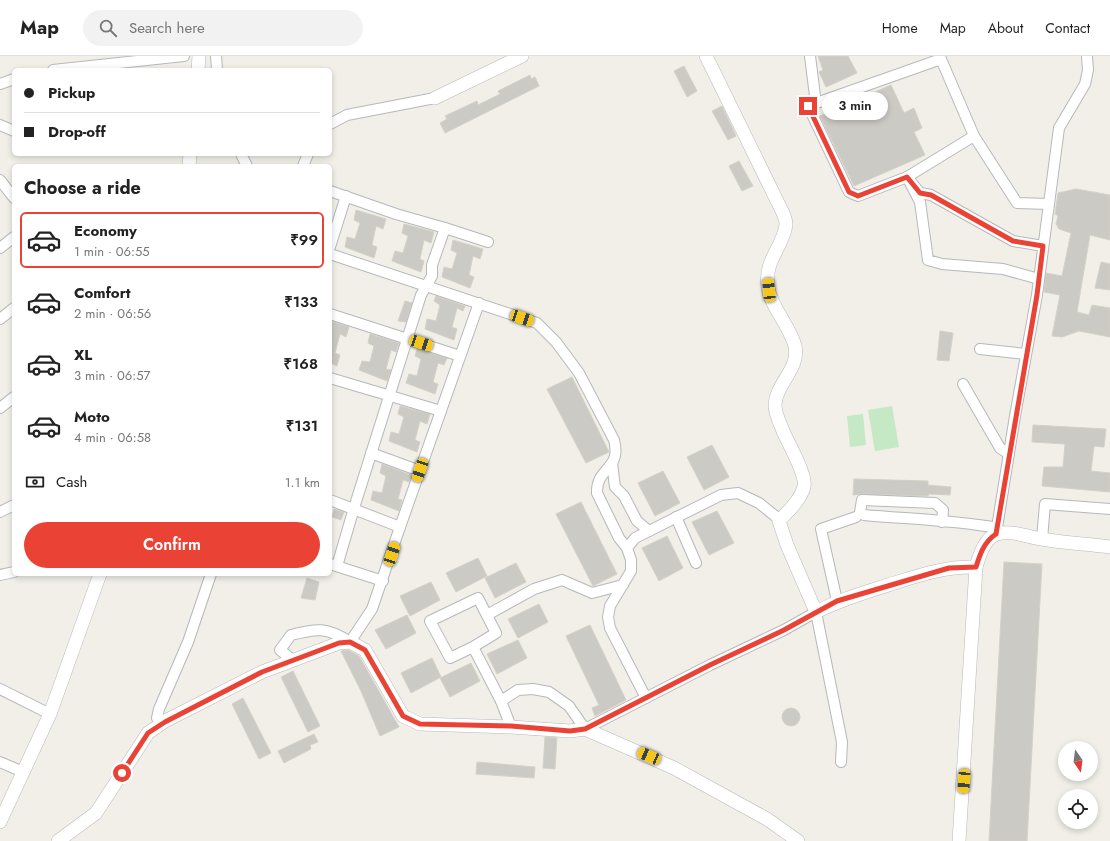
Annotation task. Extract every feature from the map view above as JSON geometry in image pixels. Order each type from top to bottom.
[{"type":"street","points":[[72,68],[184,56]]},
{"type":"street","points":[[198,68],[199,56]]},
{"type":"street","points":[[216,56],[217,68]]},
{"type":"street","points":[[332,123],[347,114],[435,98],[522,56]]},
{"type":"street","points":[[706,56],[782,211],[786,224],[782,238],[771,258],[767,274],[769,290],[795,346],[796,358],[778,390],[775,405],[777,416],[802,474],[804,486],[798,499],[779,521],[787,545],[816,612],[842,742],[841,762]]},
{"type":"street","points":[[808,106],[815,96],[810,56]]},
{"type":"street","points":[[959,841],[976,567],[980,552],[997,531],[1039,280],[1059,128],[1085,84],[1088,70],[1087,56]]},
{"type":"street","points":[[808,106],[940,59],[974,136],[1017,203],[1049,204]]},
{"type":"street","points":[[0,84],[12,80]]},
{"type":"street","points":[[808,106],[849,192],[858,196],[907,177],[974,136]]},
{"type":"street","points":[[0,125],[12,130]]},
{"type":"street","points":[[907,177],[920,193],[931,195],[1013,241],[1043,246]]},
{"type":"street","points":[[907,177],[920,202],[928,260],[942,264],[1002,269],[1039,280]]},
{"type":"street","points":[[0,180],[12,195]]},
{"type":"street","points":[[332,192],[396,214],[488,242]]},
{"type":"street","points":[[332,241],[346,196]]},
{"type":"street","points":[[383,581],[334,565],[354,508],[421,295],[432,276],[432,264],[446,228]]},
{"type":"street","points":[[0,248],[12,239]]},
{"type":"street","points":[[332,255],[537,323],[556,342],[579,373],[614,440],[616,459],[600,477],[597,485],[597,493],[619,538],[627,548],[631,560],[631,571],[610,606],[608,617],[610,628],[646,698]]},
{"type":"street","points":[[350,642],[372,610],[479,303]]},
{"type":"street","points":[[0,319],[12,310]]},
{"type":"street","points":[[332,315],[460,356]]},
{"type":"street","points":[[980,349],[1026,354]]},
{"type":"street","points":[[332,379],[389,397],[441,411]]},
{"type":"street","points":[[963,384],[1000,448],[1009,454]]},
{"type":"street","points":[[0,408],[12,399]]},
{"type":"street","points":[[371,453],[420,470]]},
{"type":"street","points":[[612,463],[615,487],[624,496],[637,521],[649,531]]},
{"type":"street","points":[[627,548],[635,538],[721,495],[738,493],[759,503],[780,520]]},
{"type":"street","points":[[942,522],[943,510],[935,503],[862,500],[860,512],[864,515],[942,522],[1021,534],[1042,539],[1110,546]]},
{"type":"street","points":[[332,501],[400,527]]},
{"type":"street","points":[[1042,539],[1045,504],[1110,509]]},
{"type":"street","points":[[0,512],[12,506]]},
{"type":"street","points":[[676,517],[696,563]]},
{"type":"street","points":[[837,601],[821,529],[856,517]]},
{"type":"street","points":[[281,665],[280,650],[291,635],[318,629],[334,632],[365,650],[403,716],[420,724],[511,726],[570,731],[585,729],[784,630],[837,601],[949,568],[976,567]]},
{"type":"street","points":[[0,575],[12,572]]},
{"type":"street","points":[[0,822],[50,714],[99,576]]},
{"type":"street","points":[[157,718],[159,709],[188,642],[210,576]]},
{"type":"street","points":[[487,615],[534,589],[562,580],[592,593],[622,585]]},
{"type":"street","points":[[478,598],[496,633],[473,647],[450,658],[430,621],[478,598]]},
{"type":"street","points":[[58,841],[96,812],[148,733],[165,722],[262,672],[339,643],[350,642]]},
{"type":"street","points":[[473,647],[501,701],[511,726]]},
{"type":"street","points":[[280,650],[294,661]]},
{"type":"street","points":[[501,701],[518,690],[533,689],[549,692],[569,706],[585,729],[674,768],[767,819],[798,841]]},
{"type":"street","points":[[0,690],[50,714]]},
{"type":"street","points":[[0,762],[23,772]]},
{"type":"green space","points":[[892,406],[899,447],[875,451],[868,410]]},
{"type":"green space","points":[[863,414],[866,445],[850,447],[847,416]]},
{"type":"building","points":[[818,56],[848,56],[857,73],[826,87],[819,72],[823,70]]},
{"type":"building","points":[[684,66],[697,91],[687,97],[674,71]]},
{"type":"building","points":[[530,75],[531,79],[535,77],[539,86],[445,133],[440,123],[447,119],[445,116],[477,101],[478,105],[500,94],[498,91]]},
{"type":"building","points":[[891,85],[904,113],[914,108],[922,128],[914,132],[925,155],[854,186],[820,116]]},
{"type":"building","points":[[722,106],[736,136],[728,140],[712,111]]},
{"type":"building","points":[[739,161],[753,186],[742,191],[729,166]]},
{"type":"building","points":[[1076,189],[1110,195],[1110,240],[1090,235],[1077,312],[1089,315],[1092,305],[1110,308],[1110,337],[1079,331],[1062,337],[1052,336],[1060,295],[1044,292],[1046,273],[1062,276],[1071,233],[1059,229],[1056,224],[1058,216],[1055,214],[1058,193]]},
{"type":"building","points":[[356,210],[386,219],[383,229],[376,226],[372,245],[377,247],[374,258],[345,247],[347,237],[355,239],[360,223],[354,220]]},
{"type":"building","points":[[404,224],[434,232],[431,243],[424,240],[420,259],[424,261],[421,272],[392,261],[395,251],[403,253],[408,236],[402,233]]},
{"type":"building","points":[[453,240],[483,249],[480,259],[473,256],[469,275],[474,277],[470,288],[442,277],[444,267],[452,269],[457,253],[451,250]]},
{"type":"building","points":[[1101,262],[1110,264],[1110,290],[1095,288]]},
{"type":"building","points":[[436,296],[465,306],[463,311],[457,308],[452,327],[457,329],[454,340],[425,329],[427,319],[436,321],[440,305],[434,301]]},
{"type":"building","points":[[405,301],[412,303],[406,322],[398,321]]},
{"type":"building","points":[[332,322],[349,327],[346,337],[340,334],[335,353],[340,355],[337,366],[332,364]]},
{"type":"building","points":[[940,331],[953,333],[949,361],[937,360]]},
{"type":"building","points":[[370,334],[399,343],[396,352],[391,350],[386,369],[391,370],[387,381],[359,370],[362,361],[370,362],[374,346],[368,343]]},
{"type":"building","points":[[417,349],[447,358],[444,365],[438,363],[433,382],[438,384],[435,394],[406,383],[409,374],[417,376],[421,359],[415,356]]},
{"type":"building","points":[[572,377],[609,452],[586,463],[547,389]]},
{"type":"building","points":[[400,406],[430,414],[427,424],[420,421],[415,440],[420,442],[417,452],[389,441],[391,432],[399,434],[404,417],[398,414]]},
{"type":"building","points":[[1033,425],[1106,429],[1104,447],[1094,446],[1091,471],[1110,473],[1110,492],[1042,486],[1044,467],[1063,467],[1065,444],[1032,442]]},
{"type":"building","points":[[712,445],[729,477],[704,490],[687,457]]},
{"type":"building","points":[[382,464],[411,475],[409,482],[403,480],[398,499],[402,500],[399,511],[371,500],[373,491],[382,493],[386,476],[380,473]]},
{"type":"building","points":[[663,471],[680,503],[655,516],[638,483]]},
{"type":"building","points":[[854,479],[928,481],[928,485],[951,487],[950,495],[853,495]]},
{"type":"building","points":[[581,502],[617,574],[593,586],[556,514]]},
{"type":"building","points":[[334,509],[344,512],[341,520],[332,517]]},
{"type":"building","points":[[717,511],[734,543],[709,555],[692,522]]},
{"type":"building","points":[[667,536],[683,568],[659,581],[642,548]]},
{"type":"building","points":[[478,558],[487,576],[456,592],[446,573]]},
{"type":"building","points":[[1004,562],[1042,564],[1027,841],[989,841]]},
{"type":"building","points":[[516,563],[526,582],[495,598],[485,578]]},
{"type":"building","points":[[307,578],[319,582],[315,600],[301,598]]},
{"type":"building","points":[[431,582],[440,600],[410,616],[400,596]]},
{"type":"building","points":[[539,604],[548,622],[518,638],[508,619]]},
{"type":"building","points":[[407,615],[416,633],[386,649],[375,630]]},
{"type":"building","points":[[590,625],[626,700],[595,716],[592,708],[599,705],[566,636]]},
{"type":"building","points":[[518,640],[527,658],[497,674],[487,654]]},
{"type":"building","points":[[348,650],[359,656],[399,727],[380,736],[361,691],[341,651]]},
{"type":"building","points":[[432,658],[441,677],[411,693],[401,673]]},
{"type":"building","points":[[471,663],[480,681],[450,697],[440,678]]},
{"type":"building","points":[[293,671],[320,726],[308,732],[281,677]]},
{"type":"building","points":[[243,698],[271,753],[259,759],[232,704]]},
{"type":"building","points":[[791,708],[797,711],[800,717],[797,723],[791,726],[785,723],[782,717],[785,711]]},
{"type":"building","points":[[314,734],[318,742],[310,745],[311,749],[284,763],[278,751]]},
{"type":"building","points":[[545,737],[557,738],[555,769],[543,768]]},
{"type":"building","points":[[477,762],[535,767],[534,778],[476,774]]},
{"type":"route","points":[[122,773],[148,733],[165,722],[262,672],[316,653],[339,643],[350,642],[365,650],[403,716],[420,724],[511,726],[570,731],[585,729],[710,665],[784,630],[837,601],[949,568],[976,567],[980,552],[990,538],[996,534],[1015,416],[1037,295],[1043,246],[1013,241],[931,195],[920,193],[907,177],[858,196],[849,192],[808,106]]}]
